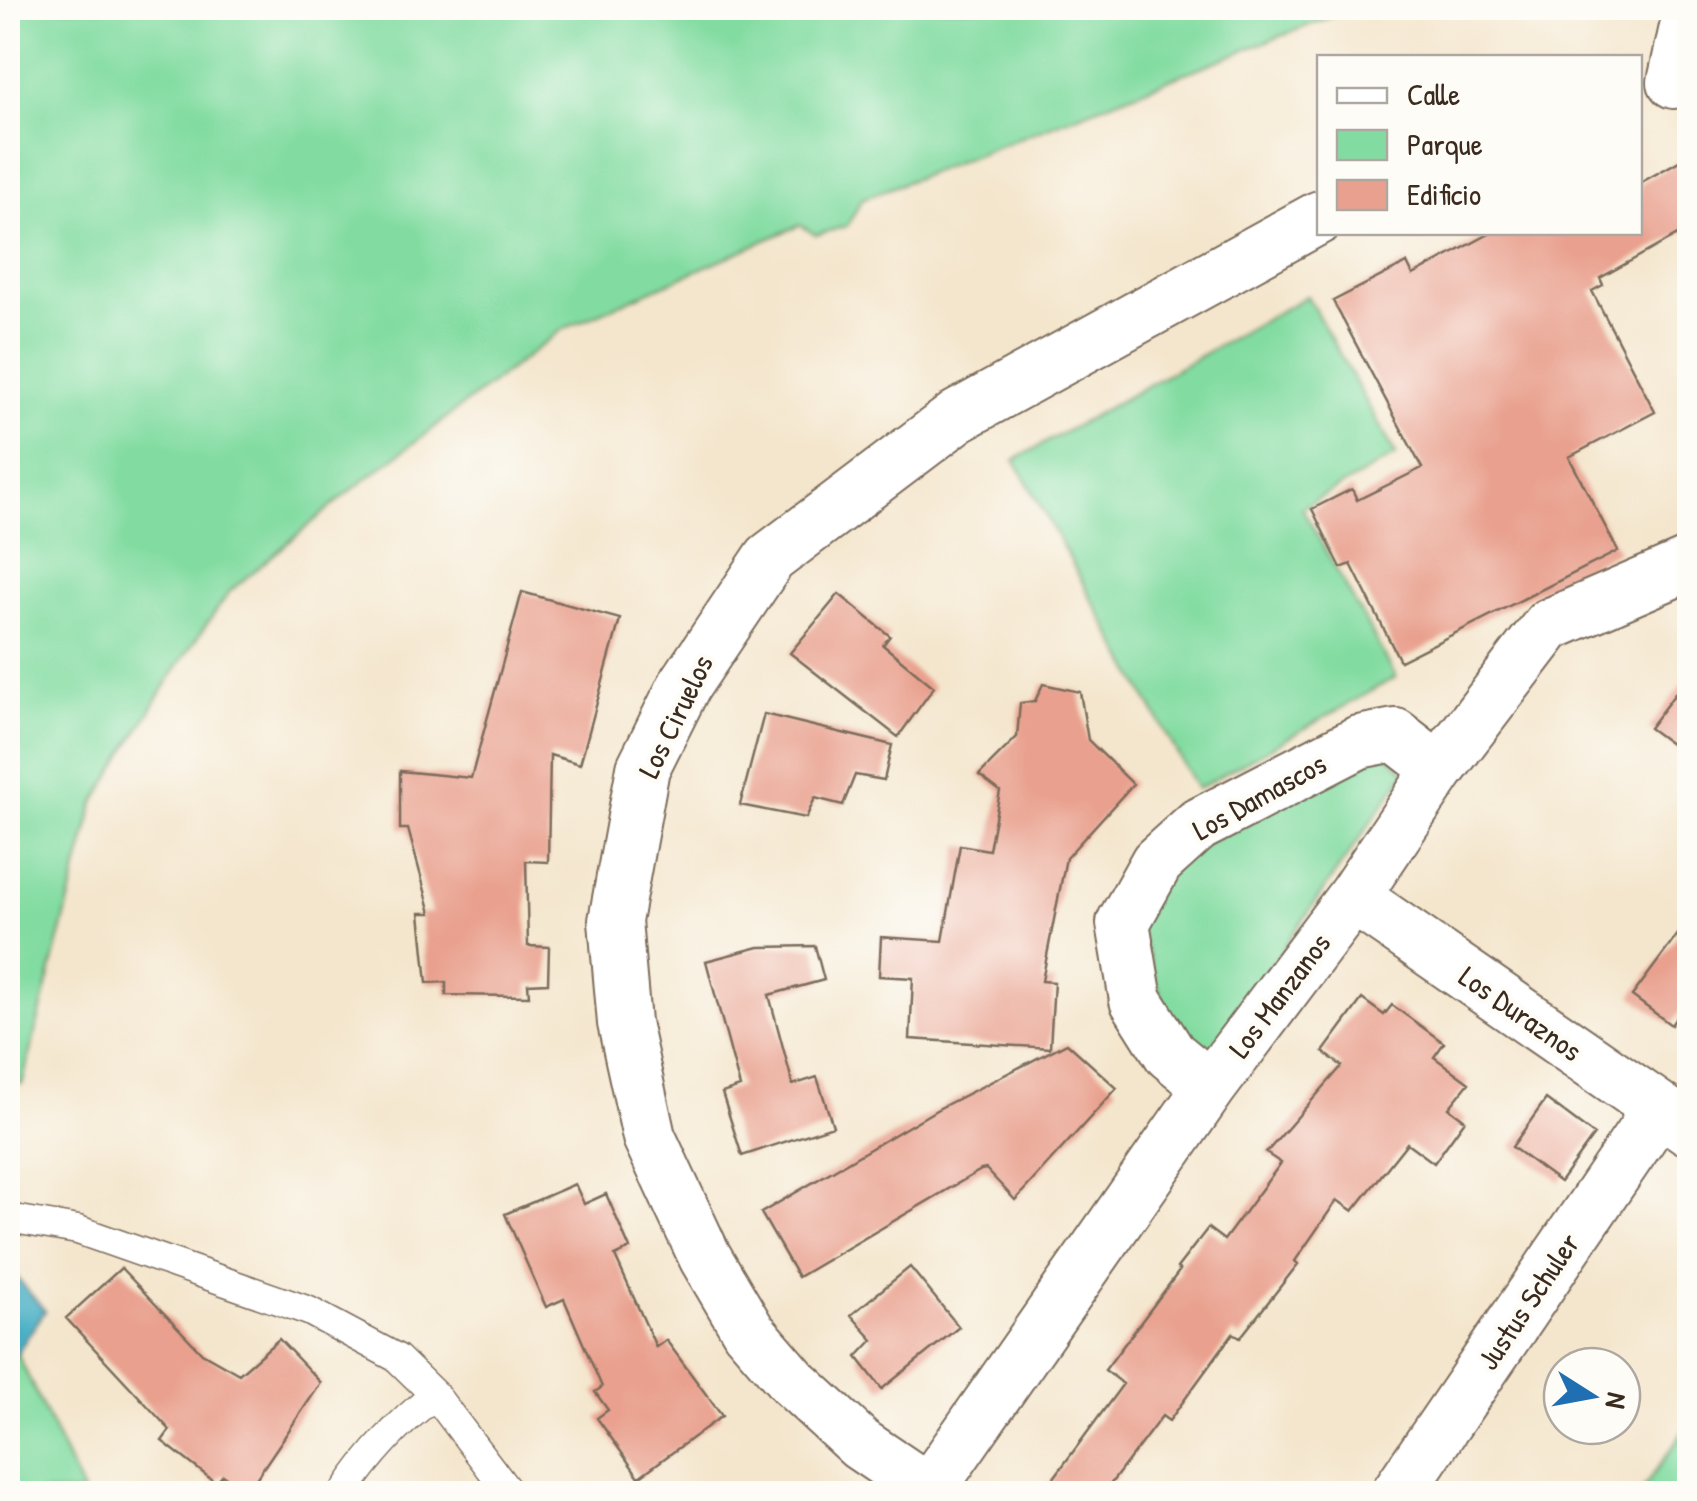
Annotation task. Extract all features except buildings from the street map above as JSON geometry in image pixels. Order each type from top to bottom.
[{"type":"street","points":[[1668,83],[1690,9]]},
{"type":"street","name":"Los Ciruelos","points":[[927,1492],[860,1444],[793,1382],[748,1330],[704,1257],[650,1137],[624,1024],[615,921],[643,768],[684,686],[770,558],[958,416],[1317,220]]},
{"type":"street","name":"Los Manzanos","points":[[927,1492],[1210,1087],[1353,897],[1438,768],[1549,625],[1690,564]]},
{"type":"street","name":"Los Damascos","points":[[1210,1087],[1170,1054],[1136,1000],[1123,923],[1156,862],[1198,825],[1358,742],[1394,735],[1438,768]]},
{"type":"street","name":"Los Duraznos","points":[[1353,897],[1674,1119]]},
{"type":"street","name":"Justus Schuler","points":[[1397,1494],[1674,1119]]},
{"type":"lane","points":[[8,1218],[78,1230],[309,1311],[397,1358],[435,1395],[510,1494]]},
{"type":"lane","points":[[344,1494],[387,1438],[435,1395]]},
{"type":"green space","points":[[8,8],[1353,8],[862,199],[847,226],[816,235],[800,225],[563,329],[345,495],[230,591],[176,668],[94,804],[22,1084],[8,1082]]},
{"type":"green space","points":[[1307,296],[1396,455],[1302,508],[1396,677],[1197,789],[1015,460]]},
{"type":"green space","points":[[1382,750],[1406,772],[1207,1058],[1178,1047],[1137,922],[1171,861]]},
{"type":"green space","points":[[8,1334],[83,1493],[8,1493]]},
{"type":"green space","points":[[1689,1424],[1689,1493],[1640,1493]]},
{"type":"water","points":[[8,1267],[45,1311],[8,1366]]}]
